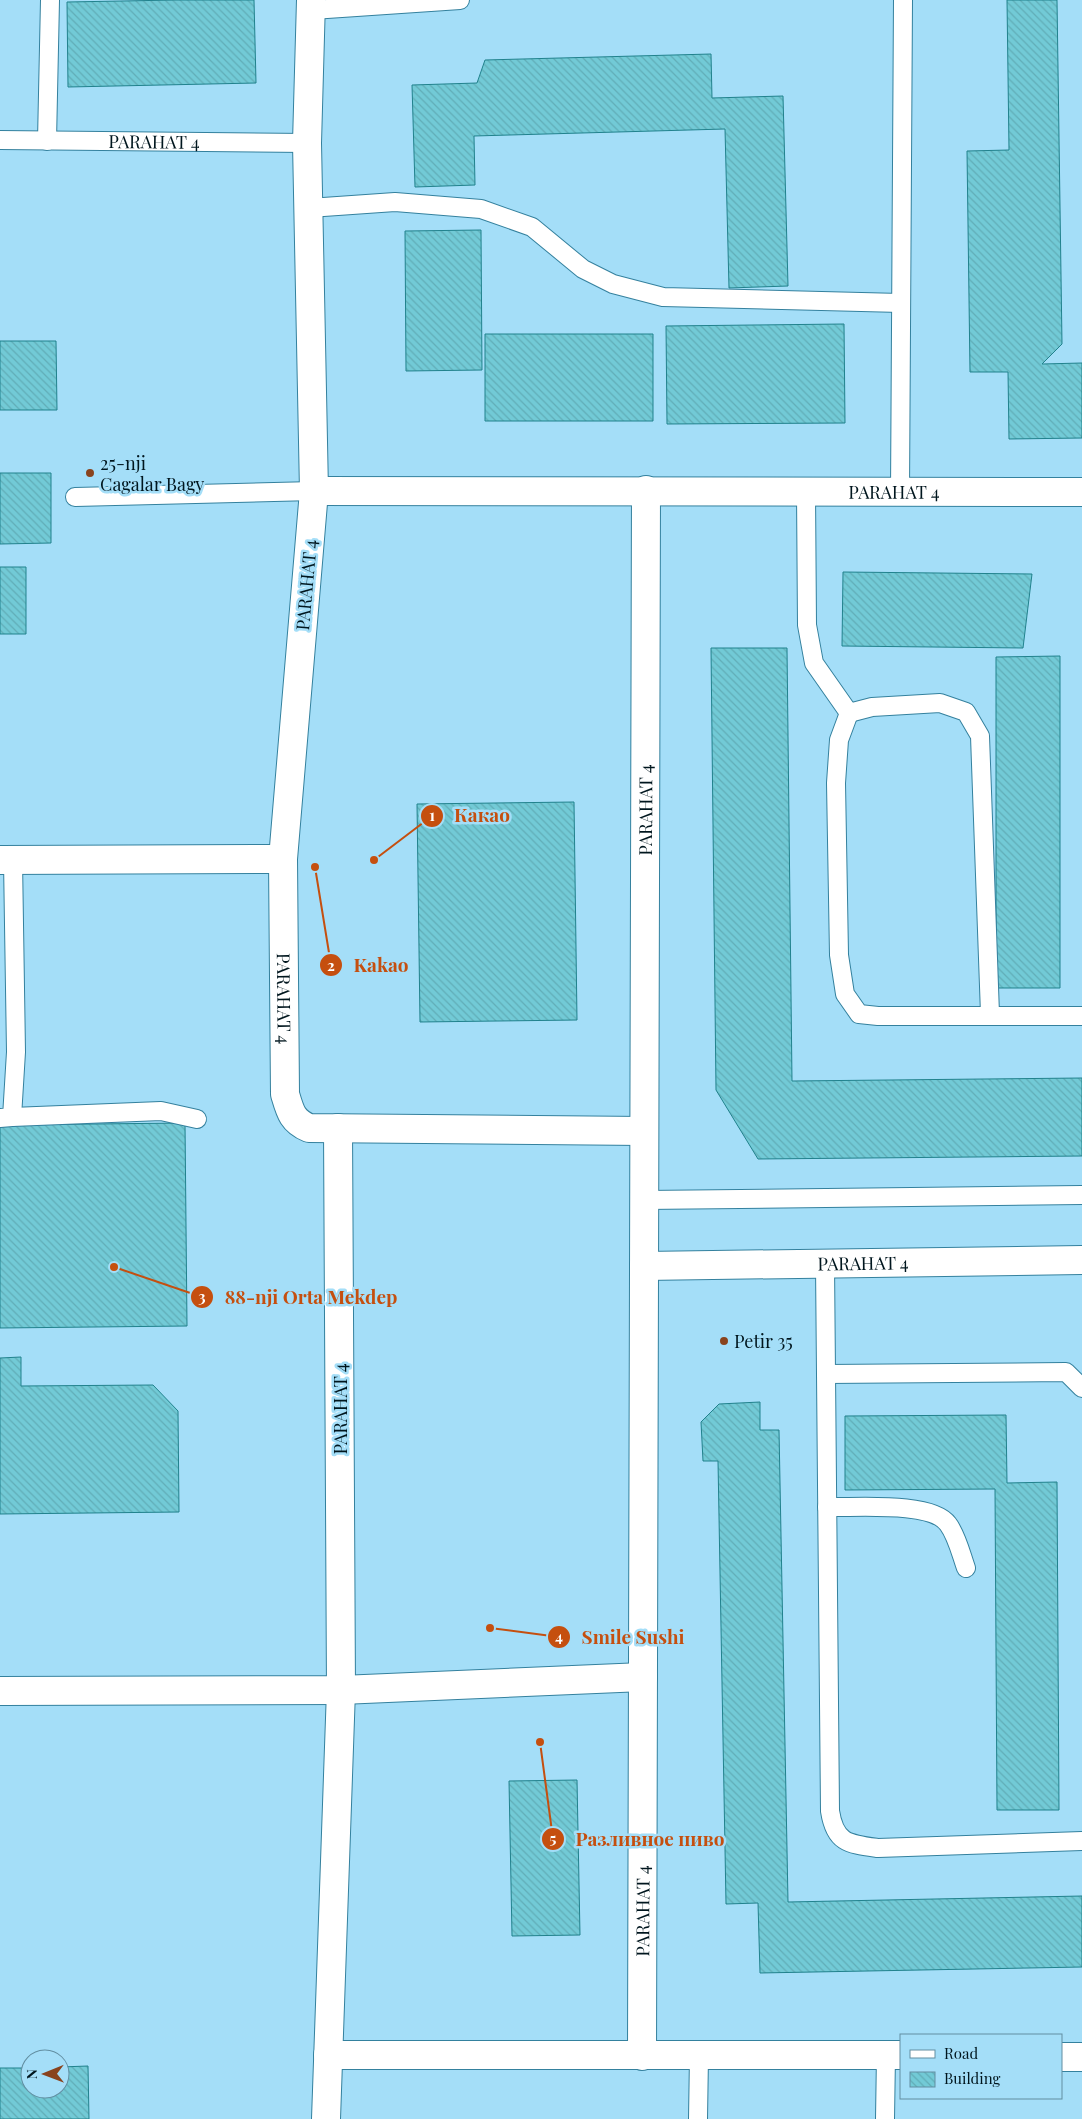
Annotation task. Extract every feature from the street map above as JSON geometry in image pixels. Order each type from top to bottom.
[{"type":"street","name":"PARAHAT 4","points":[[312,5],[308,143],[314,491],[283,859],[285,1094],[290,1113],[298,1124],[309,1128],[644,1131]]},
{"type":"street","name":"PARAHAT 4","points":[[642,2056],[646,490]]},
{"type":"street","name":"PARAHAT 4","points":[[314,491],[1082,492]]},
{"type":"street","points":[[6,860],[283,859]]},
{"type":"street","name":"PARAHAT 4","points":[[326,2119],[341,1690],[338,1128]]},
{"type":"street","name":"PARAHAT 4","points":[[644,1266],[1082,1260]]},
{"type":"street","points":[[0,1691],[341,1690],[643,1676]]},
{"type":"street","points":[[328,2054],[893,2055]]},
{"type":"street","points":[[1062,2057],[1082,2057]]},
{"type":"lane","points":[[47,141],[50,0]]},
{"type":"lane","points":[[312,5],[460,0]]},
{"type":"lane","points":[[900,493],[903,0]]},
{"type":"lane","name":"PARAHAT 4","points":[[0,140],[308,143]]},
{"type":"lane","points":[[309,208],[395,202],[481,209],[532,227],[583,269],[613,284],[664,297],[901,304]]},
{"type":"lane","points":[[75,497],[314,491]]},
{"type":"lane","points":[[806,492],[808,635],[814,664],[849,713]]},
{"type":"lane","points":[[849,713],[872,707],[940,703],[966,712],[980,736],[990,1014]]},
{"type":"lane","points":[[849,713],[839,740],[836,783],[840,955],[845,994],[859,1014],[878,1016],[990,1014],[1082,1016]]},
{"type":"lane","points":[[6,860],[16,1052],[6,1117],[161,1111],[197,1119]]},
{"type":"lane","points":[[644,1200],[1082,1195]]},
{"type":"lane","points":[[825,1264],[830,1811],[832,1826],[841,1840],[854,1845],[878,1848],[1082,1841]]},
{"type":"lane","points":[[826,1374],[1066,1372],[1082,1388]]},
{"type":"lane","points":[[827,1507],[920,1509],[935,1515],[948,1523],[966,1568]]},
{"type":"lane","points":[[885,2119],[893,2055]]},
{"type":"lane","points":[[698,2119],[699,2056]]},
{"type":"building","points":[[254,0],[256,83],[68,87],[67,2]]},
{"type":"building","points":[[1007,0],[1057,0],[1062,344],[1042,364],[1082,363],[1082,438],[1009,439],[1008,372],[970,372],[967,151],[1009,150]]},
{"type":"building","points":[[711,54],[712,98],[783,96],[788,286],[729,288],[725,129],[474,136],[475,185],[415,187],[412,85],[477,83],[485,60]]},
{"type":"building","points":[[481,230],[482,370],[406,371],[405,231]]},
{"type":"building","points":[[844,324],[845,423],[667,424],[666,326]]},
{"type":"building","points":[[485,334],[653,334],[653,421],[485,421]]},
{"type":"building","points":[[0,341],[56,341],[57,410],[0,410]]},
{"type":"building","points":[[0,473],[51,473],[51,543],[0,544]]},
{"type":"building","points":[[0,567],[26,567],[26,634],[0,634]]},
{"type":"building","points":[[843,572],[1032,574],[1023,648],[842,646]]},
{"type":"building","points":[[711,648],[787,648],[792,1081],[1082,1078],[1082,1156],[758,1159],[716,1090]]},
{"type":"building","points":[[1060,656],[1060,988],[996,988],[996,657]]},
{"type":"building","points":[[574,802],[577,1020],[420,1022],[417,804]]},
{"type":"building","points":[[185,1123],[187,1326],[0,1328],[0,1125]]},
{"type":"building","points":[[21,1357],[21,1386],[153,1385],[178,1411],[179,1512],[0,1514],[0,1358]]},
{"type":"building","points":[[760,1402],[760,1430],[779,1430],[788,1902],[1082,1896],[1082,1967],[760,1973],[758,1903],[726,1904],[718,1461],[703,1461],[701,1422],[719,1404]]},
{"type":"building","points":[[1006,1415],[1007,1483],[1057,1482],[1059,1810],[997,1810],[995,1489],[845,1490],[845,1416]]},
{"type":"building","points":[[577,1780],[580,1935],[512,1936],[509,1781]]},
{"type":"building","points":[[88,2066],[89,2119],[0,2119],[0,2068],[20,2068],[20,2099],[70,2099],[70,2067]]},
{"type":"place","name":"25-nji Cagalar Bagy","points":[[90,473]]},
{"type":"place","name":"Какао","points":[[374,860]]},
{"type":"place","name":"Kakao","points":[[315,867]]},
{"type":"place","name":"88-nji Orta Mekdep","points":[[114,1267]]},
{"type":"place","name":"Petir 35","points":[[724,1341]]},
{"type":"place","name":"Smile Sushi","points":[[490,1628]]},
{"type":"place","name":"Разливное пиво","points":[[540,1742]]}]
